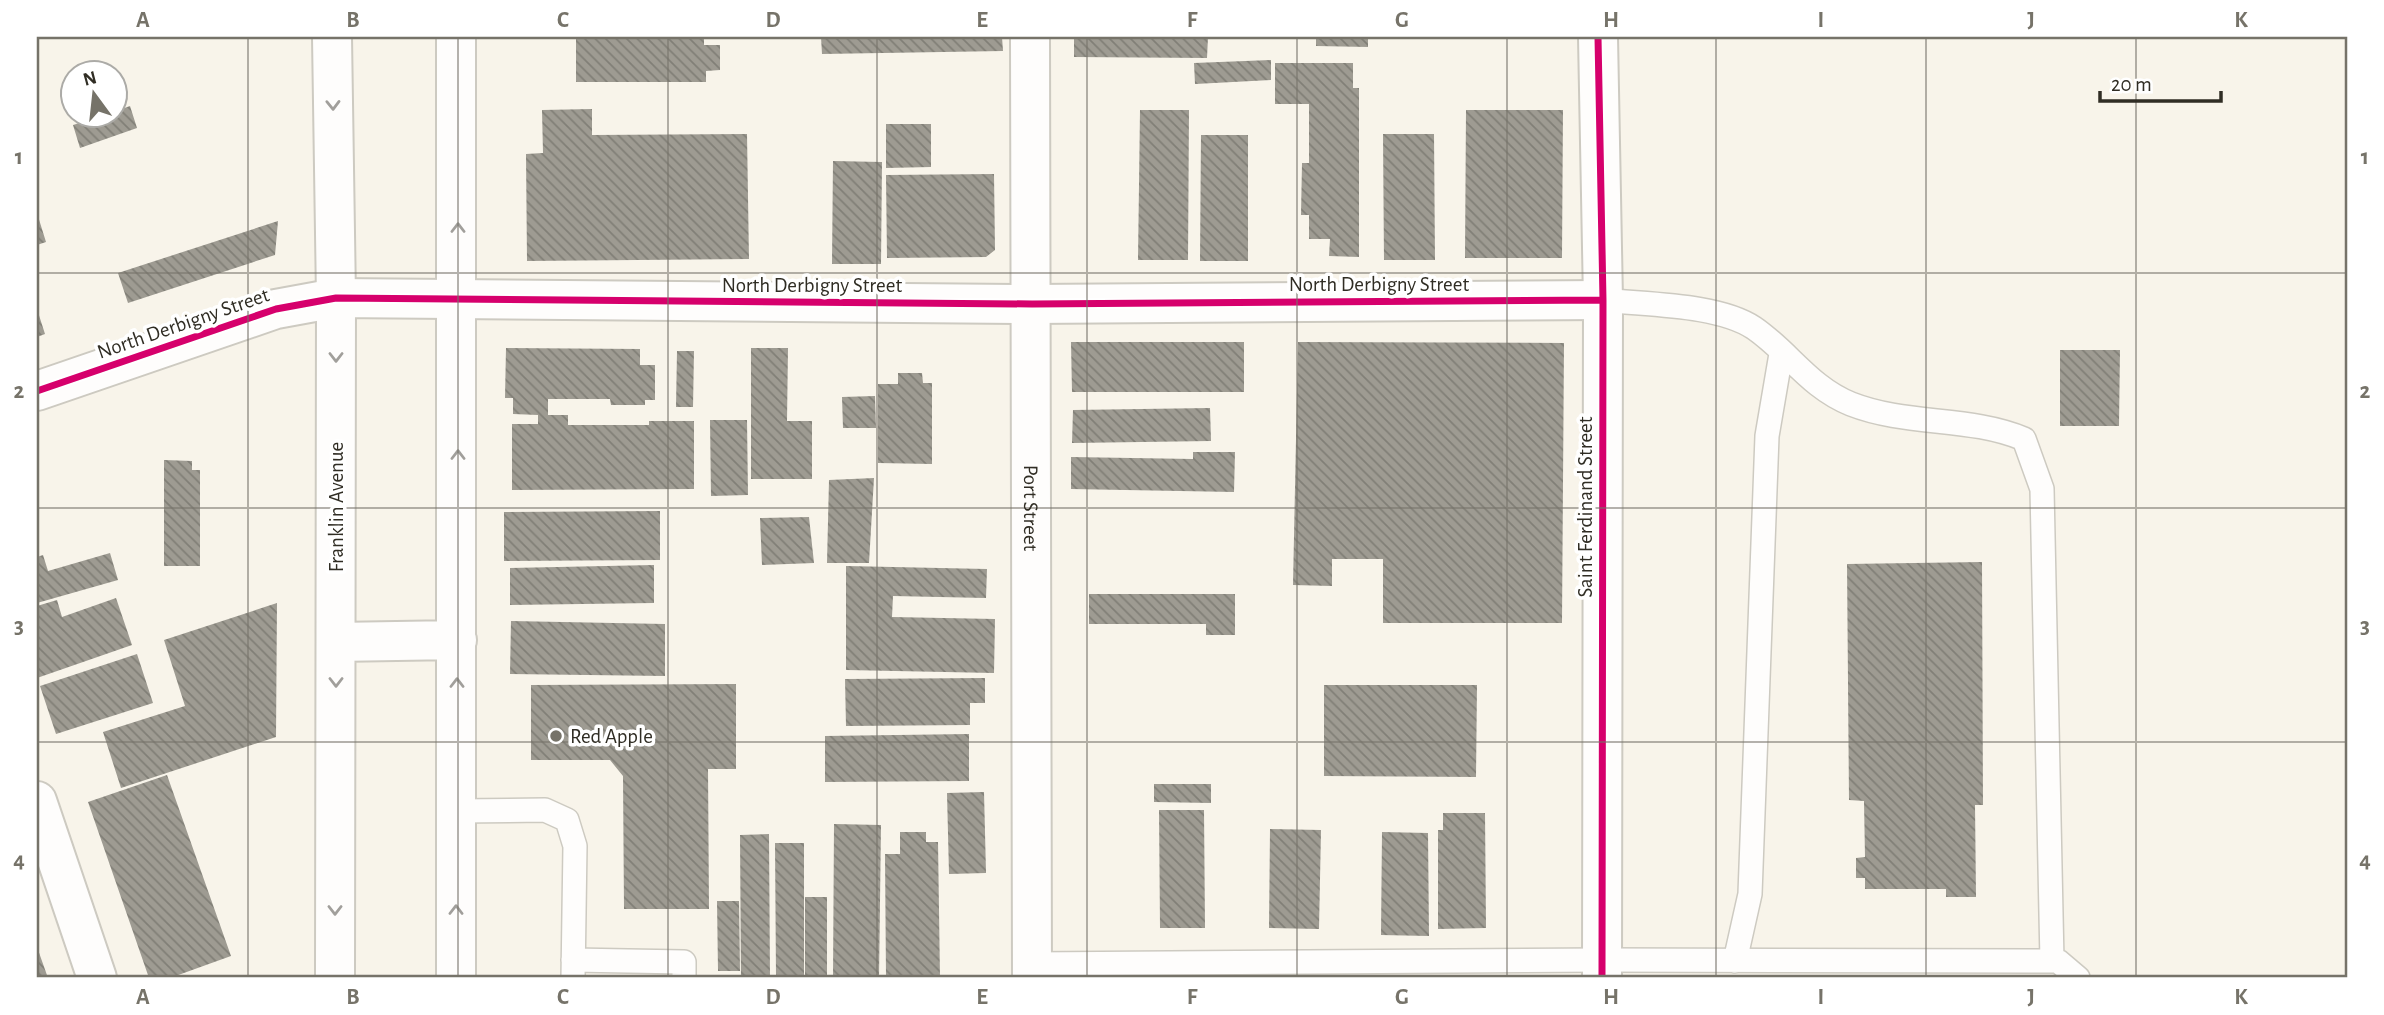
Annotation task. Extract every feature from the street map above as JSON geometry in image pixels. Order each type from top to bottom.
[{"type":"street","name":"Franklin Avenue","points":[[332,37],[336,298],[335,978]]},
{"type":"street","points":[[456,37],[456,978]]},
{"type":"street","name":"Port Street","points":[[1030,37],[1032,971]]},
{"type":"street","name":"Saint Ferdinand Street","points":[[1598,37],[1603,300],[1602,969]]},
{"type":"street","name":"North Derbigny Street","points":[[37,391],[276,309],[336,298],[1032,304],[1603,300]]},
{"type":"street","points":[[336,642],[457,640]]},
{"type":"street","points":[[37,801],[97,978]]},
{"type":"lane","points":[[1603,300],[1724,314],[1755,328],[1820,387],[1851,404],[1908,419],[2001,430],[2024,439],[2042,489],[2052,961]]},
{"type":"lane","points":[[1735,961],[1751,894],[1767,436],[1781,354]]},
{"type":"lane","points":[[457,811],[545,810],[567,820],[575,846],[573,969],[684,962],[684,978]]},
{"type":"lane","points":[[1032,971],[1602,969],[1735,961],[2058,961],[2078,978]]},
{"type":"building","points":[[576,37],[704,37],[704,45],[720,45],[720,70],[706,71],[706,82],[576,82]]},
{"type":"building","points":[[821,37],[1002,37],[1003,51],[822,54]]},
{"type":"building","points":[[1074,37],[1208,37],[1207,58],[1074,57]]},
{"type":"building","points":[[1316,37],[1368,37],[1368,47],[1316,46]]},
{"type":"building","points":[[1271,60],[1271,80],[1195,84],[1194,63]]},
{"type":"building","points":[[1275,63],[1353,63],[1353,88],[1359,88],[1359,257],[1329,256],[1330,239],[1309,239],[1309,215],[1301,215],[1302,163],[1309,163],[1309,104],[1275,104]]},
{"type":"building","points":[[130,106],[137,128],[80,148],[75,130],[130,130]]},
{"type":"building","points":[[592,109],[592,135],[747,134],[749,259],[527,261],[526,154],[543,153],[542,110]]},
{"type":"building","points":[[1140,110],[1189,110],[1188,260],[1138,260]]},
{"type":"building","points":[[1466,110],[1563,110],[1562,258],[1465,258]]},
{"type":"building","points":[[886,124],[931,124],[931,167],[886,168]]},
{"type":"building","points":[[1383,134],[1434,134],[1435,260],[1384,260]]},
{"type":"building","points":[[1201,135],[1248,135],[1248,261],[1200,261]]},
{"type":"building","points":[[833,161],[882,162],[881,264],[832,264]]},
{"type":"building","points":[[994,174],[995,250],[986,257],[887,258],[886,175]]},
{"type":"building","points":[[37,213],[46,242],[37,245]]},
{"type":"building","points":[[278,221],[275,255],[128,303],[118,273]]},
{"type":"building","points":[[37,309],[45,334],[37,337]]},
{"type":"building","points":[[1071,342],[1244,342],[1244,392],[1072,392]]},
{"type":"building","points":[[1298,342],[1564,343],[1562,623],[1383,623],[1383,559],[1332,559],[1332,586],[1293,585]]},
{"type":"building","points":[[506,348],[640,349],[640,365],[655,365],[655,400],[645,400],[645,405],[611,405],[610,399],[548,399],[548,415],[568,415],[568,425],[649,425],[649,421],[694,421],[694,489],[512,490],[512,424],[538,424],[538,415],[513,414],[513,398],[505,398]]},
{"type":"building","points":[[751,348],[788,348],[787,421],[812,421],[812,479],[751,479]]},
{"type":"building","points":[[2060,350],[2120,350],[2119,426],[2060,426]]},
{"type":"building","points":[[677,351],[694,351],[693,407],[676,407]]},
{"type":"building","points":[[898,373],[922,373],[923,383],[932,383],[932,464],[878,463],[878,384],[898,384]]},
{"type":"building","points":[[875,396],[876,428],[843,428],[842,397]]},
{"type":"building","points":[[1210,408],[1211,441],[1072,443],[1073,410]]},
{"type":"building","points":[[710,420],[747,420],[748,495],[711,496]]},
{"type":"building","points":[[1193,452],[1235,452],[1234,492],[1071,489],[1071,457],[1193,459]]},
{"type":"building","points":[[164,460],[192,461],[192,470],[200,470],[200,566],[164,566]]},
{"type":"building","points":[[874,478],[869,563],[827,563],[829,480]]},
{"type":"building","points":[[660,511],[660,560],[504,561],[504,512]]},
{"type":"building","points":[[809,517],[814,563],[762,565],[760,518]]},
{"type":"building","points":[[110,553],[118,580],[37,603],[37,557],[43,555],[48,571]]},
{"type":"building","points":[[1982,562],[1983,805],[1975,805],[1976,897],[1946,897],[1946,889],[1865,889],[1865,878],[1856,878],[1856,858],[1865,857],[1864,801],[1849,800],[1847,564]]},
{"type":"building","points":[[654,565],[654,603],[510,605],[510,568]]},
{"type":"building","points":[[846,566],[987,569],[986,598],[893,596],[892,617],[995,619],[994,673],[846,670]]},
{"type":"building","points":[[1089,594],[1235,594],[1235,635],[1206,635],[1206,624],[1089,624]]},
{"type":"building","points":[[116,598],[132,645],[37,678],[37,606],[57,600],[62,617]]},
{"type":"building","points":[[277,603],[276,737],[121,788],[103,732],[185,706],[164,640]]},
{"type":"building","points":[[511,621],[665,624],[665,676],[510,674]]},
{"type":"building","points":[[137,654],[153,703],[56,734],[40,686]]},
{"type":"building","points":[[985,678],[985,703],[970,703],[970,725],[846,726],[845,679]]},
{"type":"building","points":[[736,684],[736,769],[708,769],[709,909],[624,909],[623,776],[610,760],[531,760],[531,685]]},
{"type":"building","points":[[1324,685],[1477,685],[1476,777],[1324,776]]},
{"type":"building","points":[[969,734],[969,781],[825,782],[825,736]]},
{"type":"building","points":[[167,775],[231,956],[170,978],[149,978],[88,802]]},
{"type":"building","points":[[1154,784],[1211,784],[1211,803],[1154,802]]},
{"type":"building","points":[[984,792],[986,873],[949,874],[947,793]]},
{"type":"building","points":[[1159,810],[1204,810],[1205,928],[1160,928]]},
{"type":"building","points":[[1443,813],[1485,813],[1486,928],[1438,929],[1438,830],[1443,830]]},
{"type":"building","points":[[834,824],[881,825],[879,978],[833,978]]},
{"type":"building","points":[[1270,829],[1321,830],[1319,929],[1269,928]]},
{"type":"building","points":[[900,832],[926,832],[926,842],[938,842],[940,978],[886,978],[885,854],[900,854]]},
{"type":"building","points":[[1382,832],[1428,833],[1429,936],[1381,935]]},
{"type":"building","points":[[769,834],[770,978],[741,978],[740,835]]},
{"type":"building","points":[[775,843],[804,843],[804,978],[776,978]]},
{"type":"building","points":[[805,897],[827,897],[827,978],[805,978]]},
{"type":"building","points":[[717,901],[739,901],[740,971],[718,971]]},
{"type":"building","points":[[37,947],[48,978],[37,978]]},
{"type":"cycle path","points":[[1598,37],[1603,300],[1602,978]]},
{"type":"cycle path","points":[[37,391],[276,309],[336,298],[1032,304],[1603,300]]},
{"type":"place","name":"Red Apple","points":[[556,736]]}]
